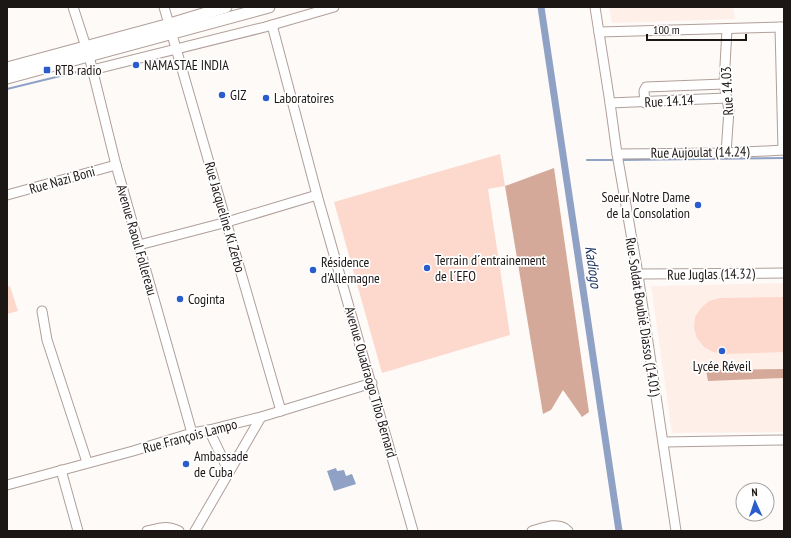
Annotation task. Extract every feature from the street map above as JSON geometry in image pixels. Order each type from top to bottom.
[{"type":"main road","points":[[171,29],[226,7]]},
{"type":"main road","points":[[7,68],[87,51],[171,29],[269,7]]},
{"type":"main road","points":[[7,78],[87,51]]},
{"type":"street","name":"Avenue Raoul Follereau","points":[[73,7],[87,51],[116,165],[192,433]]},
{"type":"street","name":"Rue Jacqueline Ki Zerbo","points":[[164,7],[281,411]]},
{"type":"street","points":[[92,70],[272,25],[334,7]]},
{"type":"street","name":"Rue Soldat Boubié Diasso (14.01)","points":[[595,7],[617,154],[638,274],[652,376],[664,442],[676,531]]},
{"type":"street","name":"Avenue Ouadraogo Tibo Bernard","points":[[272,25],[317,195],[372,383],[413,531]]},
{"type":"street","points":[[599,32],[782,27],[784,150]]},
{"type":"street","name":"Rue 14.03","points":[[726,153],[729,118],[724,84],[728,29]]},
{"type":"street","points":[[645,103],[644,91],[646,87],[724,84]]},
{"type":"street","name":"Rue 14.14","points":[[610,103],[645,103],[727,98]]},
{"type":"street","name":"Rue Aujoulat (14.24)","points":[[617,154],[726,153],[784,150]]},
{"type":"street","name":"Rue Nazi Boni","points":[[7,195],[116,165]]},
{"type":"street","points":[[139,245],[227,222],[317,195]]},
{"type":"street","name":"Rue Juglas (14.32)","points":[[638,274],[784,273]]},
{"type":"street","points":[[42,311],[47,340],[87,462]]},
{"type":"street","name":"Rue François Lampo","points":[[7,485],[87,462],[133,451],[192,433],[260,417],[372,383]]},
{"type":"street","points":[[195,531],[260,417]]},
{"type":"street","points":[[209,430],[229,472]]},
{"type":"street","points":[[664,442],[784,440]]},
{"type":"street","points":[[61,470],[78,531]]},
{"type":"street","points":[[532,531],[557,525],[565,527],[568,531]]},
{"type":"street","points":[[147,531],[167,526],[179,531]]},
{"type":"shaded area","points":[[609,7],[733,7],[735,19],[612,23]]},
{"type":"shaded area","name":"Terrain d´entrainement de l´EFO","points":[[500,154],[505,186],[488,189],[510,335],[382,373],[334,202]]},
{"type":"shaded area","points":[[554,168],[589,412],[582,417],[563,390],[551,410],[543,414],[505,186]]},
{"type":"shaded area","name":"Lycée Réveil","points":[[784,283],[784,432],[672,433],[651,286]]},
{"type":"shaded area","points":[[10,286],[18,311],[7,314],[7,287]]},
{"type":"shaded area","points":[[784,297],[784,352],[724,354],[713,352],[704,347],[697,338],[694,328],[695,317],[701,308],[709,301],[720,298]]},
{"type":"shaded area","points":[[784,369],[784,378],[708,381],[706,370]]},
{"type":"water","points":[[336,468],[337,471],[344,470],[346,476],[352,474],[356,484],[334,491],[327,471]]},
{"type":"waterway","name":"Kadiogo","points":[[541,7],[619,531]]},
{"type":"waterway","points":[[7,89],[89,69]]},
{"type":"waterway","points":[[621,160],[784,158]]},
{"type":"waterway","points":[[587,160],[615,160]]},
{"type":"place","name":"NAMASTAE INDIA","points":[[136,65]]},
{"type":"place","name":"RTB radio","points":[[47,70]]},
{"type":"place","name":"GIZ","points":[[222,95]]},
{"type":"place","name":"Laboratoires","points":[[266,98]]},
{"type":"place","name":"Soeur Notre Dame de la Consolation","points":[[698,205]]},
{"type":"place","name":"Terrain d´entrainement de l´EFO","points":[[427,268]]},
{"type":"place","name":"Résidence d'Allemagne","points":[[313,270]]},
{"type":"place","name":"Coginta","points":[[180,299]]},
{"type":"place","name":"Lycée Réveil","points":[[722,351]]},
{"type":"place","name":"Ambassade de Cuba","points":[[186,464]]}]
